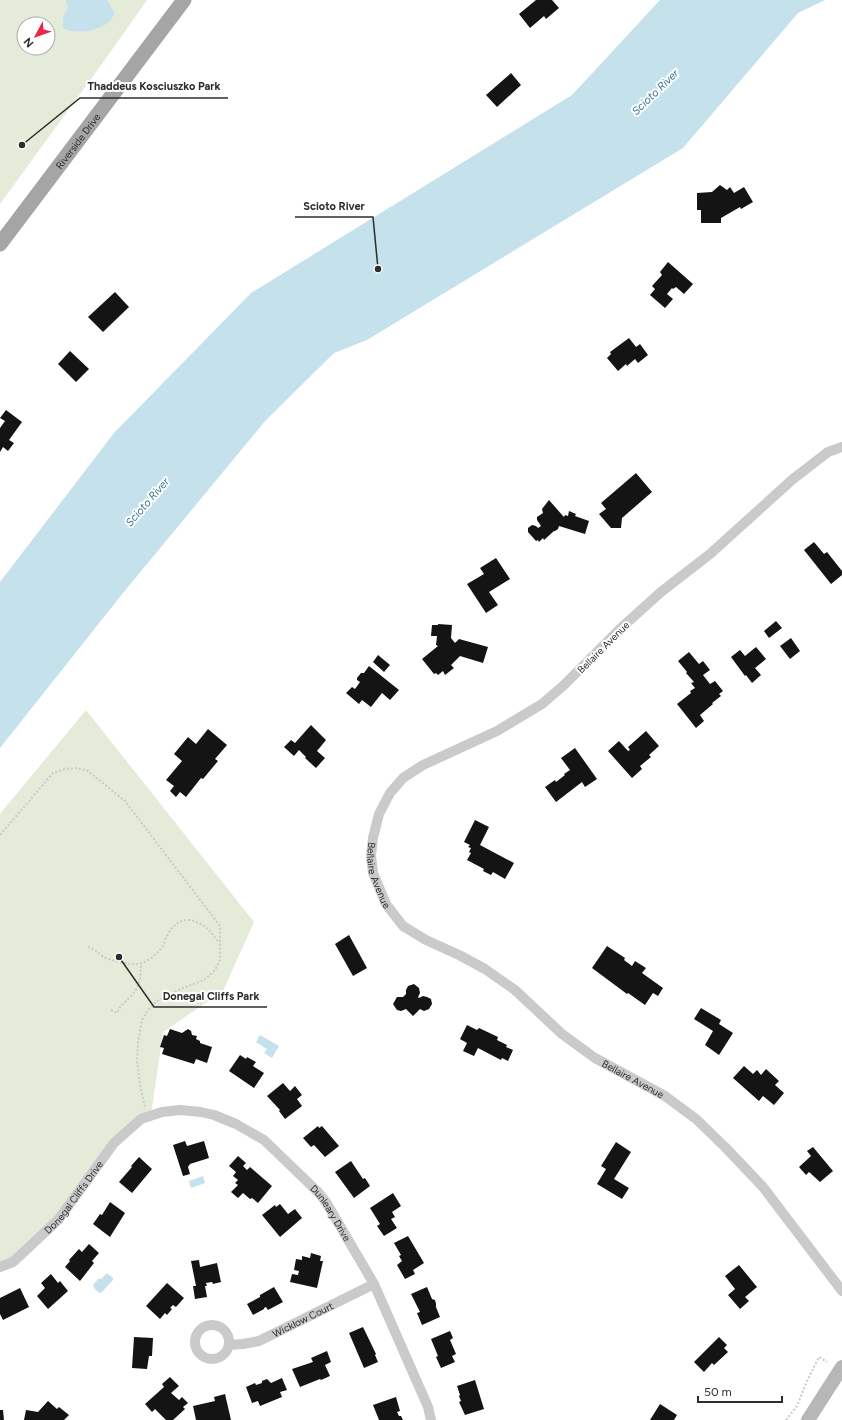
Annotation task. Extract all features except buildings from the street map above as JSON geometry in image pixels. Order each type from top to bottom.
[{"type":"main road","name":"Riverside Drive","points":[[0,244],[184,0]]},
{"type":"main road","points":[[808,1420],[842,1367]]},
{"type":"street","name":"Bellaire Avenue","points":[[842,447],[828,452],[793,479],[710,554],[660,592],[621,628],[564,685],[542,704],[497,731],[423,765],[403,778],[390,793],[379,814],[373,838],[371,856],[373,873],[386,904],[403,926],[426,940],[485,969],[515,990],[562,1034],[595,1058],[665,1096],[696,1119],[763,1187],[842,1291]]},
{"type":"street","name":"Dunleary Drive","points":[[143,1118],[162,1112],[180,1110],[214,1115],[236,1124],[264,1140],[318,1192],[326,1202],[374,1284],[428,1407],[431,1420]]},
{"type":"street","name":"Donegal Cliffs Drive","points":[[0,1267],[13,1262],[58,1220],[114,1143],[143,1118]]},
{"type":"street","name":"Wicklow Court","points":[[229,1345],[259,1341],[374,1284]]},
{"type":"path","points":[[0,835],[53,773],[65,769],[77,768],[88,771],[125,801],[220,926],[220,960],[215,970],[204,980],[178,990],[157,1001],[148,1010],[142,1020],[138,1042],[137,1060],[143,1118]]},
{"type":"path","points":[[88,947],[94,949],[109,959],[130,964],[141,963],[151,958],[158,952],[164,944],[166,936],[171,928],[177,923],[189,920],[204,926],[211,931],[219,944]]},
{"type":"path","points":[[111,1010],[117,1013],[120,1006],[137,990],[141,978],[141,963]]},
{"type":"path","points":[[786,1420],[797,1406],[819,1357],[827,1362]]},
{"type":"green space","points":[[0,0],[147,0],[0,204]]},
{"type":"green space","points":[[86,710],[254,922],[223,991],[163,1032],[151,1115],[135,1122],[58,1220],[0,1266],[0,814]]},
{"type":"water","points":[[66,0],[107,0],[115,14],[109,22],[99,28],[80,32],[68,30],[63,28],[63,18],[68,7]]},
{"type":"water","points":[[660,0],[825,0],[798,13],[683,148],[367,340],[334,353],[266,420],[123,593],[0,748],[0,582],[114,433],[251,293],[572,95]]},
{"type":"water","points":[[260,1035],[279,1046],[272,1058],[264,1053],[267,1049],[256,1042]]},
{"type":"water","points":[[203,1176],[205,1183],[191,1188],[189,1181]]},
{"type":"water","points":[[106,1274],[113,1278],[113,1280],[102,1292],[99,1293],[93,1285],[98,1279],[101,1279]]},
{"type":"place","name":"Thaddeus Kosciuszko Park","points":[[22,145]]},
{"type":"place","name":"Scioto River","points":[[378,269]]},
{"type":"place","name":"Donegal Cliffs Park","points":[[119,957]]}]
